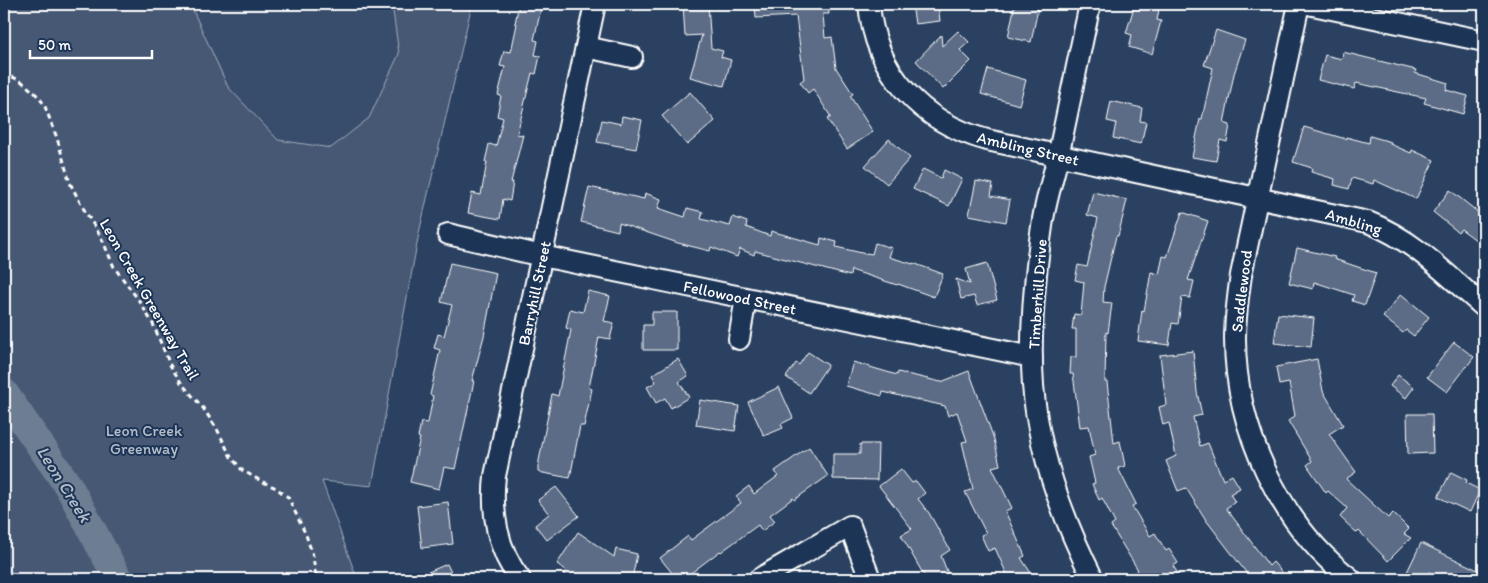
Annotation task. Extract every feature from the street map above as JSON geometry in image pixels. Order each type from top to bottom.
[{"type":"street","name":"Barryhill Street","points":[[520,579],[514,572],[502,546],[495,519],[495,476],[595,4]]},
{"type":"street","name":"Ambling Street","points":[[869,4],[870,22],[887,67],[906,92],[929,114],[957,130],[972,136],[1257,197]]},
{"type":"street","name":"Timberhill Drive","points":[[1090,4],[1044,217],[1035,282],[1032,357],[1033,386],[1040,435],[1054,489],[1074,541],[1093,579]]},
{"type":"street","name":"Saddlewood","points":[[1299,4],[1241,274],[1236,308],[1235,341],[1243,406],[1265,469],[1299,526],[1321,551],[1351,579]]},
{"type":"street","points":[[1308,4],[1484,41]]},
{"type":"street","points":[[586,48],[632,57]]},
{"type":"street","name":"Ambling","points":[[1257,197],[1351,217],[1384,228],[1414,246],[1484,307]]},
{"type":"street","name":"Fellowood Street","points":[[448,234],[542,256],[1032,357]]},
{"type":"street","points":[[739,339],[746,298]]},
{"type":"street","points":[[760,579],[850,526],[870,579]]},
{"type":"path","name":"Leon Creek Greenway Trail","points":[[4,73],[35,93],[44,104],[57,138],[70,183],[102,239],[114,267],[154,324],[170,365],[182,384],[203,408],[217,429],[231,457],[242,470],[276,488],[288,497],[306,535],[313,556],[316,579]]},
{"type":"shaded area","points":[[4,4],[472,4],[419,233],[372,486]]},
{"type":"green space","name":"Leon Creek Greenway","points":[[4,4],[190,4],[228,87],[278,140],[331,148],[369,118],[399,54],[392,4],[472,4],[419,233],[372,486],[322,481],[357,579],[4,579]]},
{"type":"building","points":[[519,4],[542,4],[534,40],[538,41],[535,55],[540,56],[536,74],[532,73],[517,134],[523,135],[511,182],[513,182],[510,201],[503,199],[500,219],[468,213],[472,193],[481,195],[489,144],[496,146],[503,118],[497,116],[501,96],[498,95],[505,67],[500,66],[504,51],[511,52]]},
{"type":"building","points":[[683,4],[708,4],[711,48],[723,51],[721,57],[731,60],[724,86],[690,77],[702,35],[685,36]]},
{"type":"building","points":[[755,4],[828,4],[829,14],[823,14],[825,38],[832,37],[836,68],[853,94],[850,96],[873,132],[847,149],[827,119],[831,117],[813,89],[808,93],[800,82],[804,79],[796,16],[756,18]]},
{"type":"building","points":[[912,4],[938,4],[940,21],[915,24]]},
{"type":"building","points":[[1015,4],[1039,4],[1031,42],[1008,37]]},
{"type":"building","points":[[1135,4],[1160,4],[1157,20],[1161,21],[1152,54],[1129,47],[1132,35],[1126,33]]},
{"type":"building","points":[[1216,30],[1245,40],[1234,74],[1224,123],[1230,125],[1227,142],[1220,140],[1216,161],[1192,157],[1213,68],[1204,65]]},
{"type":"building","points":[[958,31],[969,42],[960,50],[971,61],[943,89],[916,61],[941,35],[942,46]]},
{"type":"building","points":[[1343,52],[1416,70],[1415,73],[1448,83],[1446,90],[1468,96],[1463,114],[1424,103],[1426,98],[1356,83],[1354,89],[1318,80],[1325,55],[1342,59]]},
{"type":"building","points":[[988,69],[1026,80],[1019,105],[981,94]]},
{"type":"building","points":[[690,92],[715,121],[687,145],[662,116]]},
{"type":"building","points":[[1111,101],[1142,108],[1140,121],[1146,122],[1141,144],[1113,138],[1116,123],[1107,121]]},
{"type":"building","points":[[622,116],[642,120],[636,149],[597,142],[602,120],[621,124]]},
{"type":"building","points":[[1304,127],[1346,139],[1346,137],[1369,143],[1370,136],[1391,142],[1390,144],[1411,153],[1412,150],[1434,160],[1416,199],[1374,180],[1373,184],[1352,178],[1349,189],[1334,185],[1335,179],[1311,172],[1312,168],[1293,162]]},
{"type":"building","points":[[889,139],[910,158],[887,184],[865,166]]},
{"type":"building","points":[[923,169],[941,178],[944,170],[962,179],[949,206],[913,189]]},
{"type":"building","points":[[976,181],[993,184],[991,196],[1010,200],[1006,222],[969,215]]},
{"type":"building","points":[[589,187],[644,199],[645,193],[661,199],[658,208],[685,217],[687,208],[703,212],[701,219],[730,226],[733,217],[747,222],[746,227],[770,236],[771,231],[820,245],[821,238],[837,242],[836,247],[866,254],[872,254],[875,243],[892,248],[889,257],[943,274],[934,297],[851,270],[850,276],[755,251],[754,255],[740,249],[737,257],[711,247],[710,251],[678,243],[619,223],[618,231],[581,222]]},
{"type":"building","points":[[1450,190],[1484,217],[1484,246],[1461,229],[1458,232],[1433,212]]},
{"type":"building","points":[[1093,192],[1127,200],[1104,287],[1103,302],[1112,303],[1108,333],[1106,332],[1105,382],[1107,382],[1114,443],[1120,441],[1125,466],[1118,468],[1136,504],[1132,506],[1150,536],[1155,533],[1166,551],[1169,549],[1178,563],[1173,566],[1182,579],[1124,579],[1138,570],[1111,526],[1115,523],[1102,498],[1099,500],[1092,484],[1095,483],[1089,457],[1095,455],[1089,426],[1080,427],[1073,374],[1070,374],[1071,357],[1076,357],[1076,329],[1072,329],[1074,314],[1081,315],[1084,282],[1075,280],[1078,265],[1087,267],[1098,218],[1087,215]]},
{"type":"building","points":[[1182,212],[1208,221],[1188,280],[1194,281],[1190,298],[1182,297],[1178,324],[1172,323],[1169,345],[1138,341],[1142,310],[1144,311],[1151,272],[1159,274],[1163,256],[1167,257]]},
{"type":"building","points":[[1297,248],[1335,257],[1334,259],[1376,273],[1365,305],[1352,301],[1354,295],[1314,282],[1313,289],[1289,283]]},
{"type":"building","points":[[450,263],[496,273],[455,469],[444,467],[439,489],[410,482],[420,438],[418,437],[421,422],[428,423],[433,396],[430,395],[440,350],[434,348],[438,334],[444,336],[452,305],[441,302]]},
{"type":"building","points":[[987,263],[997,300],[977,305],[974,296],[961,299],[956,279],[970,284],[966,269]]},
{"type":"building","points":[[588,291],[610,296],[604,321],[614,323],[610,339],[599,337],[589,388],[592,389],[584,426],[580,426],[570,478],[538,472],[538,466],[552,394],[558,396],[571,330],[566,328],[570,309],[583,312]]},
{"type":"building","points":[[1401,294],[1429,317],[1414,336],[1406,330],[1403,333],[1383,317]]},
{"type":"building","points":[[652,312],[677,312],[677,350],[643,350],[643,325],[652,325]]},
{"type":"building","points":[[1278,314],[1314,318],[1311,347],[1274,343]]},
{"type":"building","points":[[1454,342],[1474,357],[1447,392],[1427,377]]},
{"type":"building","points":[[1193,351],[1197,392],[1202,415],[1193,417],[1200,446],[1208,443],[1223,480],[1232,475],[1240,488],[1230,494],[1235,502],[1226,508],[1269,566],[1273,562],[1288,579],[1251,579],[1206,520],[1186,488],[1178,491],[1166,461],[1176,456],[1169,423],[1163,425],[1159,407],[1166,405],[1160,355]]},
{"type":"building","points":[[808,352],[828,365],[809,393],[786,377],[796,363],[799,365]]},
{"type":"building","points":[[678,359],[688,376],[679,382],[689,397],[671,408],[665,398],[656,403],[647,387],[656,382],[652,375]]},
{"type":"building","points":[[1317,359],[1323,391],[1343,425],[1329,434],[1356,472],[1346,479],[1388,518],[1393,513],[1409,529],[1404,534],[1411,538],[1388,561],[1359,531],[1357,533],[1340,517],[1347,508],[1328,491],[1326,493],[1307,465],[1312,461],[1288,421],[1295,416],[1289,383],[1279,385],[1276,367]]},
{"type":"building","points":[[853,362],[897,375],[898,372],[941,382],[969,371],[994,439],[1000,465],[992,467],[1012,508],[1005,511],[1025,556],[1021,558],[1035,579],[1009,579],[995,548],[988,551],[981,535],[986,533],[965,492],[973,489],[962,442],[967,441],[957,412],[948,416],[945,406],[883,392],[882,396],[846,386]]},
{"type":"building","points":[[1398,375],[1414,387],[1406,398],[1390,386]]},
{"type":"building","points":[[779,387],[793,418],[781,424],[783,428],[764,436],[748,402]]},
{"type":"building","points":[[700,400],[739,406],[735,431],[696,425]]},
{"type":"building","points":[[1407,414],[1432,414],[1433,453],[1408,454]]},
{"type":"building","points":[[860,444],[878,444],[877,480],[833,479],[833,454],[860,454]]},
{"type":"building","points":[[809,447],[828,476],[770,515],[775,521],[762,531],[758,525],[683,579],[677,579],[660,558],[688,536],[691,540],[741,503],[736,496],[749,486],[754,494],[778,476],[775,471]]},
{"type":"building","points":[[901,469],[912,483],[916,481],[925,493],[918,499],[929,513],[950,550],[941,556],[950,579],[926,579],[901,535],[912,529],[879,486]]},
{"type":"building","points":[[1451,472],[1467,480],[1466,483],[1480,490],[1470,512],[1438,497]]},
{"type":"building","points":[[556,487],[579,516],[547,540],[535,525],[549,514],[538,500]]},
{"type":"building","points":[[448,502],[453,544],[422,548],[417,506]]},
{"type":"building","points":[[578,532],[614,557],[616,549],[637,554],[632,579],[572,579],[563,574],[566,570],[557,564]]},
{"type":"building","points":[[1421,543],[1484,573],[1484,579],[1443,579],[1429,572],[1425,579],[1416,579],[1406,574]]},
{"type":"building","points":[[447,564],[454,579],[412,579]]},
{"type":"waterway","name":"Leon Creek","points":[[4,393],[69,487],[118,579]]}]
